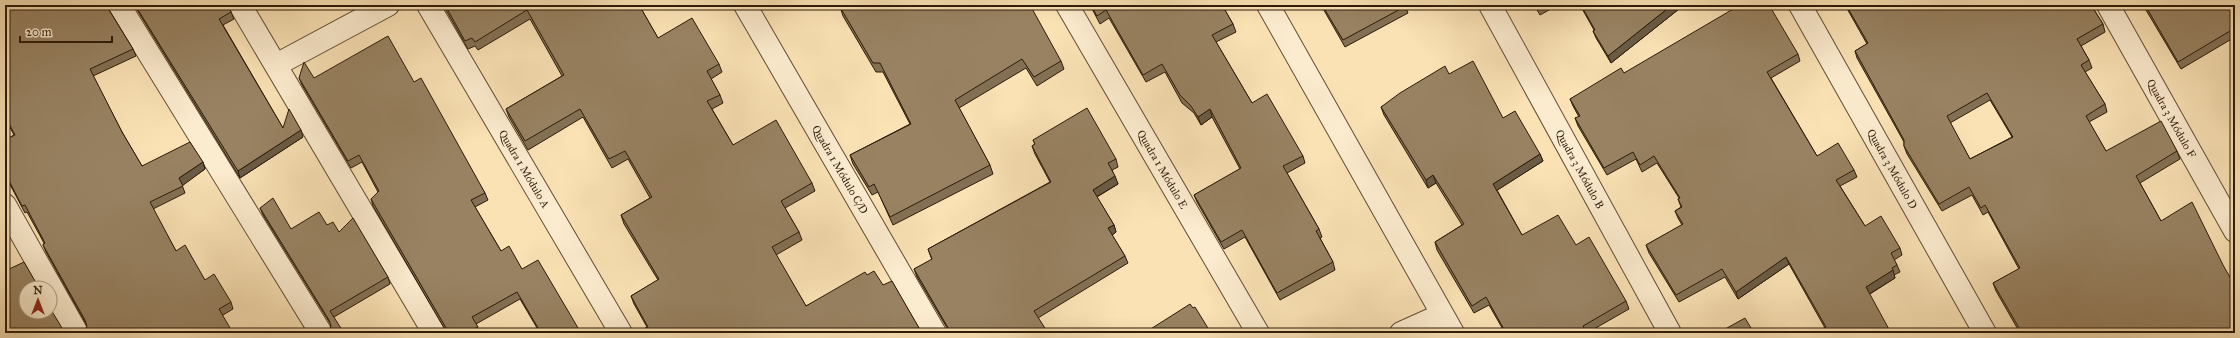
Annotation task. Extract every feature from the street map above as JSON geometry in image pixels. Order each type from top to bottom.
[{"type":"street","points":[[119,5],[320,333]]},
{"type":"street","points":[[240,5],[434,333]]},
{"type":"street","points":[[276,65],[388,5]]},
{"type":"street","name":"Quadra 1 Módulo A","points":[[428,5],[621,333]]},
{"type":"street","name":"Quadra 1 Módulo C/D","points":[[745,5],[935,333]]},
{"type":"street","name":"Quadra 1 Módulo E","points":[[1067,5],[1258,333]]},
{"type":"street","points":[[1268,5],[1447,324],[1401,333]]},
{"type":"street","name":"Quadra 3 Módulo B","points":[[1490,5],[1670,333]]},
{"type":"street","name":"Quadra 3 Módulo D","points":[[1800,5],[1985,333]]},
{"type":"street","name":"Quadra 3 Módulo F","points":[[2108,5],[2235,231]]},
{"type":"street","points":[[5,205],[77,333]]},
{"type":"building","points":[[5,5],[106,5],[133,49],[90,69],[122,132],[142,166],[190,142],[203,162],[179,178],[183,186],[150,202],[176,251],[185,245],[205,280],[214,274],[231,302],[219,309],[233,333],[83,333],[87,326],[85,320],[43,245],[45,243],[25,205],[22,206],[5,173],[5,140],[15,135],[5,116]]},
{"type":"building","points":[[135,5],[228,5],[231,12],[219,19],[283,128],[289,109],[301,130],[238,171]]},
{"type":"building","points":[[445,5],[639,5],[658,38],[692,18],[719,64],[707,71],[720,95],[707,101],[733,145],[776,120],[812,183],[781,201],[799,232],[772,247],[806,306],[865,272],[867,275],[874,271],[883,285],[892,281],[919,328],[911,333],[637,333],[648,327],[631,296],[659,279],[621,215],[652,197],[625,151],[609,159],[580,109],[525,141],[506,109],[564,75],[527,10],[475,42],[472,38],[465,41]]},
{"type":"building","points":[[844,5],[1030,5],[1061,61],[1034,77],[1022,59],[955,100],[990,165],[890,217],[874,184],[869,187],[850,155],[911,124],[880,63],[873,63],[840,7]]},
{"type":"building","points":[[1091,5],[1222,5],[1233,24],[1212,35],[1252,103],[1267,94],[1303,156],[1283,166],[1319,229],[1316,231],[1333,262],[1277,293],[1242,230],[1221,242],[1194,195],[1241,168],[1210,109],[1198,117],[1191,106],[1180,95],[1162,64],[1143,75],[1106,10],[1097,16]]},
{"type":"building","points":[[1322,5],[1405,5],[1406,6],[1343,40]]},
{"type":"building","points":[[1535,5],[1543,5],[1537,8]]},
{"type":"building","points":[[1581,5],[1672,5],[1608,56],[1593,31],[1595,30]]},
{"type":"building","points":[[1740,5],[1769,5],[1798,54],[1767,72],[1817,156],[1838,143],[1854,170],[1836,180],[1865,226],[1881,216],[1900,248],[1891,253],[1897,265],[1892,268],[1893,270],[1866,287],[1891,333],[1815,333],[1826,327],[1786,257],[1736,292],[1722,269],[1676,295],[1646,245],[1683,224],[1675,211],[1682,207],[1678,199],[1680,198],[1654,156],[1640,165],[1633,152],[1604,168],[1575,118],[1580,116],[1570,99],[1621,68],[1624,73]]},
{"type":"building","points":[[1846,5],[2091,5],[2103,24],[2077,39],[2089,60],[2081,65],[2105,104],[2086,116],[2106,151],[2161,121],[2177,151],[2136,176],[2161,221],[2192,202],[2235,286],[2235,333],[2022,333],[1993,283],[2020,268],[1985,205],[1981,208],[1969,187],[1939,204],[1904,146],[1904,140],[1855,51],[1868,43]],"holes":[[[1987,93],[2013,137],[1970,159],[1947,116]]]},
{"type":"building","points":[[2145,5],[2235,5],[2235,28],[2178,62]]},
{"type":"building","points":[[388,36],[414,82],[421,78],[485,193],[471,200],[501,251],[509,246],[522,269],[538,260],[581,333],[541,333],[517,292],[472,317],[478,327],[466,333],[449,333],[371,199],[379,191],[359,155],[348,161],[299,78],[304,62],[314,78]]},
{"type":"building","points":[[1473,61],[1503,118],[1515,111],[1540,154],[1493,184],[1522,235],[1558,215],[1576,245],[1589,237],[1626,301],[1583,326],[1587,333],[1506,333],[1486,297],[1472,306],[1435,242],[1464,224],[1433,175],[1426,180],[1381,107],[1400,93],[1445,66],[1449,74]]},
{"type":"building","points":[[1087,108],[1116,159],[1108,163],[1115,176],[1093,190],[1114,225],[1108,228],[1125,256],[1034,311],[1048,333],[951,333],[914,269],[932,259],[928,249],[1051,182],[1032,146],[1035,144],[1033,140]]},
{"type":"building","points":[[273,198],[291,229],[319,212],[327,225],[333,222],[339,232],[353,218],[388,277],[330,311],[344,333],[328,333],[331,326],[329,320],[260,208]]},
{"type":"building","points":[[24,262],[34,280],[18,280],[18,320],[57,320],[65,333],[5,333],[5,271]]},
{"type":"building","points":[[1190,304],[1193,308],[1195,307],[1211,333],[1141,333],[1146,332]]},
{"type":"building","points":[[1745,318],[1754,333],[1718,333]]}]
